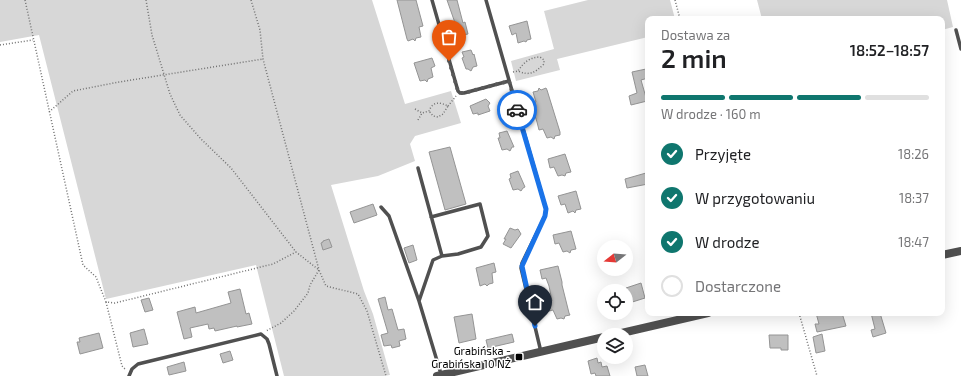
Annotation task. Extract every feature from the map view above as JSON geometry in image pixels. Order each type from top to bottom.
[{"type":"street","points":[[945,254],[961,251]]},
{"type":"street","points":[[633,330],[695,316]]},
{"type":"street","points":[[439,376],[597,339]]},
{"type":"lane","points":[[432,0],[458,91],[460,93],[464,93],[509,81]]},
{"type":"lane","points":[[486,0],[546,209],[545,216],[522,263],[541,352]]},
{"type":"lane","points":[[956,30],[961,49]]},
{"type":"lane","points":[[418,168],[442,256]]},
{"type":"lane","points":[[419,301],[433,260],[442,256],[458,254],[481,246],[488,236],[480,204],[432,217]]},
{"type":"lane","points":[[381,207],[388,216],[419,301],[439,376]]},
{"type":"lane","points":[[129,375],[132,369],[138,364],[261,334],[267,339],[269,344],[277,376]]},
{"type":"path","points":[[25,0],[83,265],[96,277],[106,302],[122,366],[129,375]]},
{"type":"path","points":[[146,0],[152,35],[164,76],[180,116],[231,168],[296,252],[319,270]]},
{"type":"path","points":[[251,0],[260,30],[263,59],[319,270],[326,286],[358,294],[367,311],[386,376]]},
{"type":"path","points":[[675,0],[679,16]]},
{"type":"path","points":[[0,45],[33,40]]},
{"type":"path","points":[[512,73],[518,71],[524,63],[530,59],[538,57],[544,60],[544,64],[532,73],[526,74],[518,71]]},
{"type":"path","points":[[49,113],[73,91],[119,82],[263,59]]},
{"type":"path","points":[[429,111],[433,116],[438,117],[443,114],[460,93]]},
{"type":"path","points":[[415,110],[422,113],[429,111],[430,107],[437,103],[448,106]]},
{"type":"path","points":[[418,120],[422,113]]},
{"type":"path","points":[[106,302],[116,303],[266,266],[296,252]]},
{"type":"path","points":[[261,334],[280,323],[294,311],[308,293],[310,285],[319,270]]},
{"type":"path","points":[[800,316],[816,376]]},
{"type":"shaded area","points":[[0,0],[372,0],[405,104],[451,91],[461,123],[415,136],[410,144],[415,161],[378,176],[331,185],[364,291],[373,314],[390,375],[284,376],[256,265],[106,299],[39,35],[0,42]]},
{"type":"shaded area","points":[[588,0],[670,0],[674,16],[645,16],[645,38],[557,59],[560,70],[516,81],[511,61],[554,49],[544,11]]},
{"type":"shaded area","points":[[757,0],[947,0],[953,27],[945,29],[945,16],[761,16]]},
{"type":"building","points":[[397,0],[416,0],[423,26],[419,27],[421,37],[416,38],[415,41],[413,39],[408,41],[407,39]]},
{"type":"building","points":[[447,0],[457,0],[463,23],[465,22],[468,34],[463,35],[462,39],[457,37],[453,26],[455,25],[454,20]]},
{"type":"building","points":[[527,21],[531,39],[527,40],[526,42],[524,41],[518,43],[516,33],[512,35],[509,26]]},
{"type":"building","points":[[471,50],[473,55],[474,54],[477,66],[473,67],[471,71],[466,69],[462,58],[464,57],[462,52]]},
{"type":"building","points":[[432,58],[435,66],[431,68],[433,77],[428,79],[427,82],[425,80],[420,81],[414,63]]},
{"type":"building","points":[[645,69],[645,79],[641,80],[645,94],[645,102],[631,105],[629,96],[637,93],[632,72]]},
{"type":"building","points":[[539,88],[541,90],[546,88],[547,90],[560,132],[560,135],[555,136],[554,139],[551,137],[547,138],[543,129],[539,130],[531,103],[536,102],[533,92],[538,91]]},
{"type":"building","points":[[486,99],[490,103],[488,106],[490,111],[478,115],[478,113],[473,114],[470,106]]},
{"type":"building","points":[[507,131],[514,147],[512,147],[510,151],[507,149],[502,150],[498,138],[500,138],[499,133]]},
{"type":"building","points":[[450,147],[466,204],[445,210],[429,152]]},
{"type":"building","points":[[565,154],[571,172],[566,173],[565,176],[558,176],[554,167],[550,168],[548,159]]},
{"type":"building","points":[[518,171],[525,187],[521,191],[518,189],[513,190],[509,179],[511,178],[510,174]]},
{"type":"building","points":[[645,173],[645,185],[627,188],[625,179]]},
{"type":"building","points":[[576,191],[581,209],[576,210],[575,213],[573,211],[568,213],[565,204],[561,205],[558,196]]},
{"type":"building","points":[[373,204],[377,215],[354,223],[350,212]]},
{"type":"building","points":[[510,228],[515,230],[518,229],[521,234],[511,248],[503,244]]},
{"type":"building","points":[[571,231],[576,249],[571,250],[570,253],[567,251],[563,252],[559,243],[555,244],[553,235]]},
{"type":"building","points":[[329,239],[332,247],[323,250],[321,243]]},
{"type":"building","points":[[413,245],[417,260],[409,263],[404,248]]},
{"type":"building","points":[[494,263],[496,272],[492,273],[493,283],[487,286],[485,284],[480,286],[476,268]]},
{"type":"building","points":[[558,266],[570,315],[565,316],[564,319],[557,319],[553,310],[549,311],[547,302],[552,301],[549,286],[546,278],[542,279],[540,270]]},
{"type":"building","points":[[641,283],[645,298],[633,302],[633,286]]},
{"type":"building","points":[[240,289],[246,314],[249,313],[252,324],[215,331],[214,328],[209,329],[208,324],[190,328],[192,337],[184,339],[177,312],[195,307],[196,313],[231,303],[228,292]]},
{"type":"building","points":[[385,297],[388,310],[392,309],[398,330],[404,329],[406,339],[399,341],[400,346],[392,348],[391,345],[384,346],[381,335],[388,333],[378,299]]},
{"type":"building","points":[[149,298],[153,310],[145,312],[141,300]]},
{"type":"building","points":[[472,314],[476,339],[459,343],[454,317]]},
{"type":"building","points":[[817,316],[843,316],[846,326],[817,332],[815,324],[819,324]]},
{"type":"building","points":[[872,316],[881,316],[886,333],[873,337],[871,330],[875,329]]},
{"type":"building","points":[[144,329],[148,344],[133,347],[130,333]]},
{"type":"building","points":[[99,333],[103,348],[80,354],[77,342],[80,342],[79,338]]},
{"type":"building","points":[[512,334],[514,342],[488,348],[486,340]]},
{"type":"building","points":[[822,334],[825,351],[816,353],[813,337]]},
{"type":"building","points":[[769,335],[788,335],[788,350],[781,350],[781,348],[770,348]]},
{"type":"building","points":[[230,351],[233,360],[223,363],[220,354]]},
{"type":"building","points":[[597,358],[597,364],[601,364],[602,367],[607,366],[610,376],[596,376],[595,373],[591,374],[588,361]]},
{"type":"building","points":[[184,362],[186,371],[169,375],[167,367]]},
{"type":"building","points":[[645,365],[648,376],[637,376],[635,367]]},
{"type":"way so far","points":[[449,61],[458,91],[460,93],[509,81],[517,110]]},
{"type":"place","name":"Grabińska - Grabińska 10 NŻ","points":[[519,357]]},
{"type":"route","points":[[517,110],[546,209],[546,214],[522,263],[535,326]]}]
